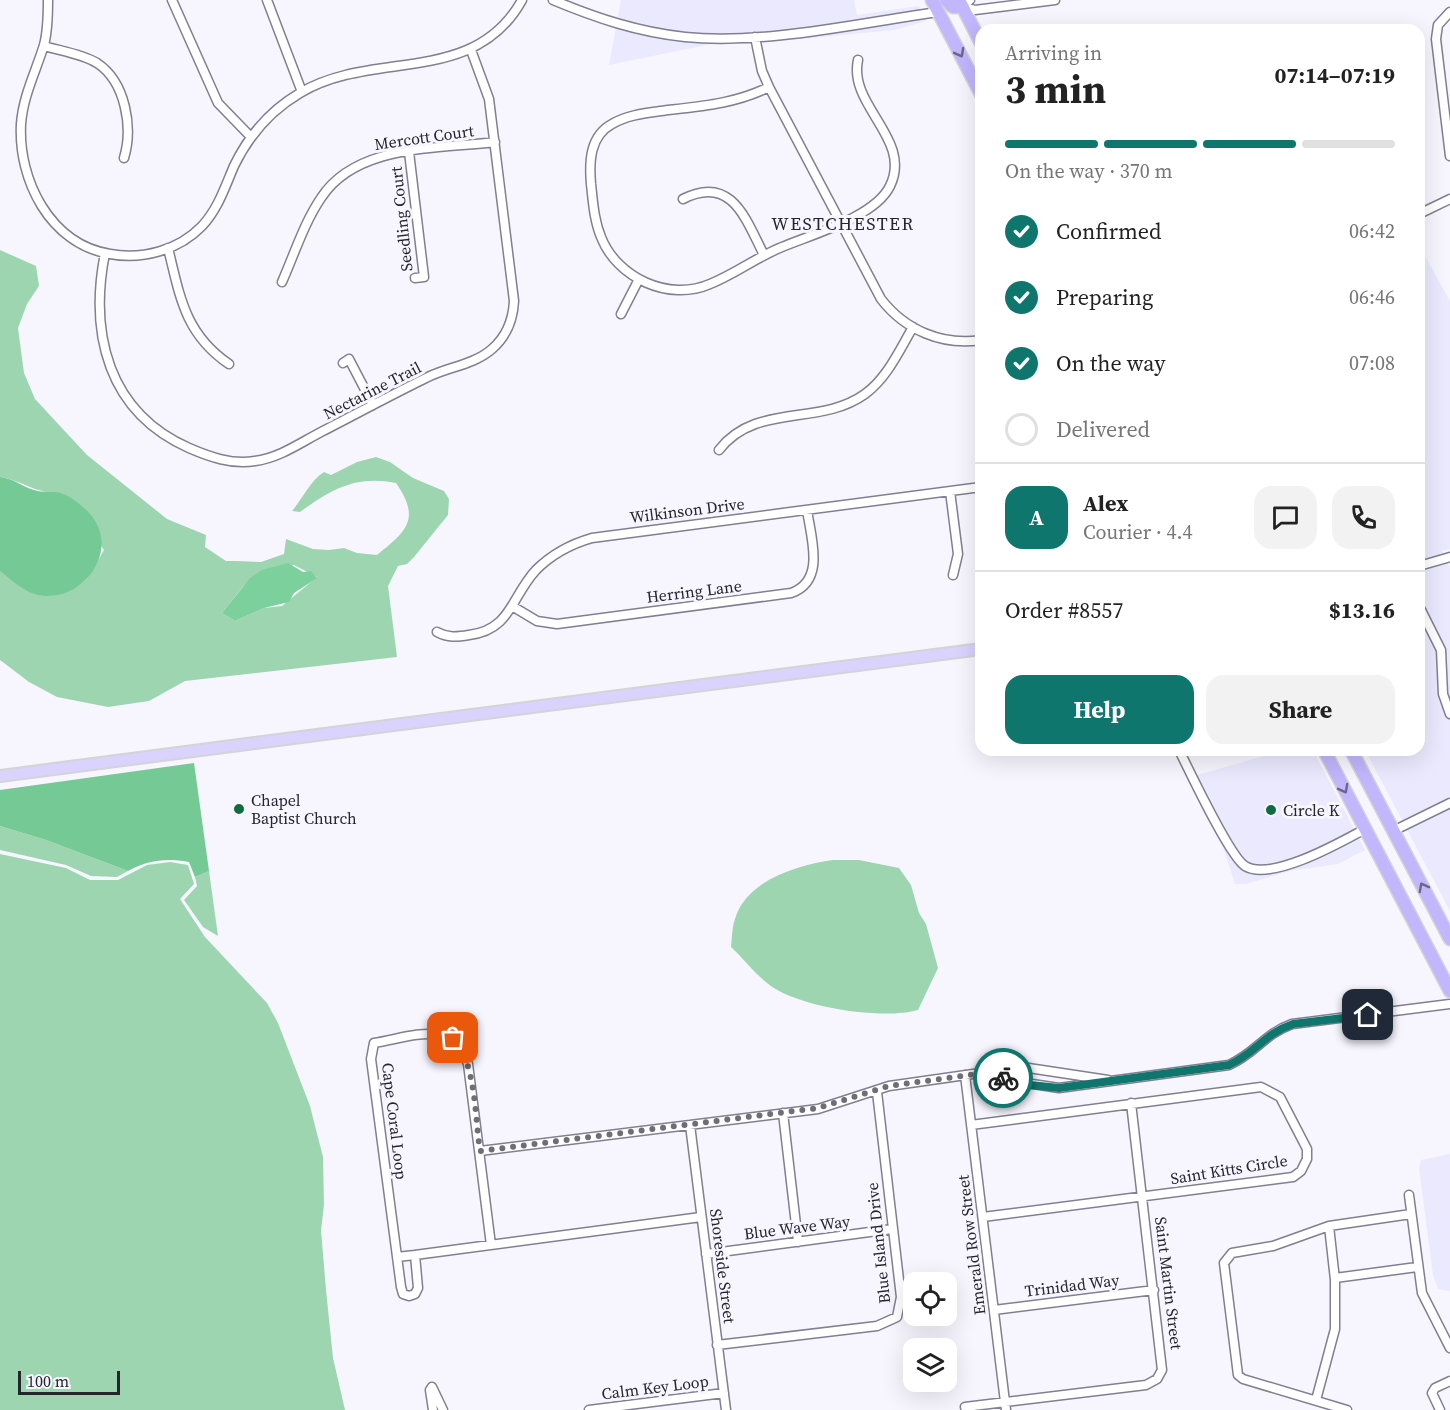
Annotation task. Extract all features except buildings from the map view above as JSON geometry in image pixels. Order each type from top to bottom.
[{"type":"highway","points":[[932,0],[975,83]]},
{"type":"highway","points":[[946,0],[953,7],[964,2],[975,29]]},
{"type":"highway","points":[[1327,756],[1450,991]]},
{"type":"highway","points":[[1354,756],[1450,939]]},
{"type":"highway","points":[[1425,943],[1450,973]]},
{"type":"main road","points":[[0,776],[975,650]]},
{"type":"street","points":[[48,0],[44,46],[28,88],[21,124],[26,172],[36,198],[55,224],[82,245],[105,253],[140,255],[168,248],[195,232],[214,211],[251,137],[276,109],[302,92],[346,74],[440,60],[471,50],[501,28],[522,0]]},
{"type":"street","points":[[172,0],[219,103],[251,137]]},
{"type":"street","points":[[267,0],[302,92]]},
{"type":"street","points":[[553,0],[610,22],[660,33],[712,38],[755,37],[938,12]]},
{"type":"street","points":[[964,2],[975,10],[1023,2],[1055,0]]},
{"type":"street","points":[[1450,12],[1436,19],[1436,39],[1446,95],[1450,156]]},
{"type":"street","points":[[755,37],[762,71],[769,87],[881,299],[894,313],[913,327],[946,340],[975,340]]},
{"type":"street","points":[[44,46],[91,60],[110,75],[119,92],[129,127],[124,158]]},
{"type":"street","name":"Nectarine Trail","points":[[105,253],[99,284],[98,313],[109,363],[129,400],[146,420],[169,438],[218,459],[254,461],[284,452],[429,376],[486,354],[499,343],[508,327],[513,309],[513,294],[495,142],[485,85],[471,50]]},
{"type":"street","points":[[769,87],[728,102],[634,115],[611,124],[600,133],[593,147],[589,167],[597,227],[614,259],[639,279],[666,289],[700,288],[764,255],[874,206],[891,185],[896,167],[894,150],[860,86],[858,60]]},
{"type":"street","name":"Mercott Court","points":[[282,282],[316,205],[337,179],[370,159],[495,142]]},
{"type":"street","name":"Seedling Court","points":[[409,152],[424,277],[415,278]]},
{"type":"street","points":[[683,199],[704,192],[720,193],[729,198],[742,212],[764,255]]},
{"type":"street","points":[[1425,211],[1450,199]]},
{"type":"street","points":[[168,248],[179,296],[191,324],[207,347],[229,364]]},
{"type":"street","points":[[621,314],[639,279]]},
{"type":"street","points":[[719,450],[738,431],[758,421],[830,410],[865,394],[885,374],[913,327]]},
{"type":"street","points":[[343,363],[349,359],[374,405]]},
{"type":"street","name":"Wilkinson Drive","points":[[437,632],[451,637],[486,632],[502,621],[530,578],[543,564],[564,549],[584,540],[975,488]]},
{"type":"street","points":[[950,491],[958,554],[953,574]]},
{"type":"street","name":"Herring Lane","points":[[512,606],[537,621],[557,624],[791,593],[806,584],[814,568],[807,510]]},
{"type":"street","points":[[1425,564],[1450,557]]},
{"type":"street","points":[[1425,618],[1441,650],[1443,694],[1450,714]]},
{"type":"street","points":[[1182,756],[1233,855],[1249,868],[1264,869],[1304,861],[1365,829]]},
{"type":"street","points":[[1393,831],[1450,803]]},
{"type":"street","points":[[991,1072],[1006,1080],[1059,1088],[1229,1065],[1244,1058],[1270,1034],[1293,1024],[1450,1004]]},
{"type":"street","name":"Cape Coral Loop","points":[[415,1255],[418,1288],[415,1294],[409,1296],[403,1294],[401,1287],[371,1059],[374,1043],[444,1034],[453,1038],[463,1048],[468,1064],[480,1151]]},
{"type":"street","points":[[491,1245],[480,1151],[834,1106],[889,1086],[1022,1067],[1045,1068],[1108,1080]]},
{"type":"street","points":[[1042,1086],[1042,1075],[1045,1068]]},
{"type":"street","name":"Emerald Row Street","points":[[965,1076],[1006,1406]]},
{"type":"street","name":"Saint Kitts Circle","points":[[971,1125],[1261,1086],[1280,1097],[1307,1149],[1304,1165],[1293,1177],[983,1216]]},
{"type":"street","name":"Blue Island Drive","points":[[717,1345],[877,1326],[891,1321],[900,1308],[901,1297],[877,1092]]},
{"type":"street","name":"Saint Martin Street","points":[[965,1407],[1006,1406],[1146,1385],[1157,1379],[1162,1370],[1163,1360],[1131,1103]]},
{"type":"street","points":[[783,1113],[798,1242]]},
{"type":"street","name":"Shoreside Street","points":[[690,1125],[726,1410]]},
{"type":"street","points":[[1409,1195],[1422,1293],[1450,1348]]},
{"type":"street","points":[[1347,1410],[1243,1379],[1238,1375],[1224,1263],[1232,1254],[1273,1246],[1329,1226],[1411,1214]]},
{"type":"street","points":[[397,1257],[701,1217]]},
{"type":"street","points":[[1316,1400],[1335,1329],[1335,1278],[1329,1226]]},
{"type":"street","name":"Blue Wave Way","points":[[706,1254],[892,1229]]},
{"type":"street","points":[[1335,1278],[1417,1267]]},
{"type":"street","name":"Trinidad Way","points":[[994,1310],[1154,1290]]},
{"type":"street","points":[[1440,1410],[1432,1393],[1435,1388],[1450,1381]]},
{"type":"street","points":[[433,1410],[430,1390],[432,1387],[443,1410]]},
{"type":"street","name":"Calm Key Loop","points":[[589,1410],[724,1393]]},
{"type":"shaded area","points":[[621,0],[854,0],[857,15],[919,6],[926,21],[894,30],[801,39],[726,41],[609,65]]},
{"type":"shaded area","points":[[0,250],[36,266],[39,286],[27,304],[18,328],[24,373],[35,399],[87,455],[167,519],[206,535],[205,547],[226,561],[261,562],[284,554],[286,539],[313,549],[344,548],[357,553],[377,555],[396,539],[407,524],[408,506],[396,483],[369,481],[356,483],[334,491],[300,512],[292,511],[311,485],[324,472],[331,475],[357,462],[376,457],[390,462],[413,478],[444,491],[449,499],[448,515],[414,557],[407,564],[398,566],[388,586],[397,657],[185,681],[149,701],[108,707],[57,697],[29,682],[0,660],[0,566],[49,596],[78,586],[84,581],[104,550],[62,493],[44,491],[0,477]],"holes":[[[294,565],[317,577],[282,606],[264,608],[235,621],[222,613],[245,585],[258,574]]]},
{"type":"shaded area","points":[[1425,256],[1450,301],[1450,549],[1442,551],[1450,568],[1450,911],[1368,756],[1425,756]]},
{"type":"shaded area","points":[[0,477],[37,491],[64,494],[82,506],[96,523],[101,539],[100,556],[93,570],[82,583],[68,592],[52,596],[35,594],[21,587],[0,571]]},
{"type":"shaded area","points":[[288,563],[303,572],[311,571],[317,578],[294,593],[289,602],[264,608],[235,621],[222,613],[250,578],[262,570]]},
{"type":"shaded area","points":[[1264,756],[1316,756],[1365,850],[1338,864],[1290,871],[1246,884],[1235,884],[1219,835],[1201,798],[1187,778]]},
{"type":"shaded area","points":[[194,763],[209,871],[195,877],[189,862],[157,861],[128,871],[46,840],[0,826],[0,790]]},
{"type":"shaded area","points":[[0,826],[46,840],[128,871],[117,877],[91,876],[66,865],[0,850]]},
{"type":"shaded area","points":[[0,854],[66,868],[90,880],[118,880],[147,865],[170,862],[188,865],[194,884],[180,899],[205,937],[267,1003],[278,1023],[310,1106],[323,1157],[324,1205],[321,1230],[326,1290],[333,1358],[345,1410],[0,1410]]},
{"type":"shaded area","points":[[833,860],[859,860],[899,868],[911,885],[919,913],[926,924],[938,968],[918,1010],[886,1014],[866,1013],[805,1001],[768,984],[731,947],[735,919],[741,905],[750,894],[775,877],[804,866]]},
{"type":"shaded area","points":[[209,871],[218,936],[203,927],[184,900],[197,886],[195,877]]},
{"type":"shaded area","points":[[1450,1154],[1450,1291],[1438,1289],[1433,1275],[1419,1168],[1421,1160]]},
{"type":"way so far","points":[[453,1038],[463,1048],[468,1064],[480,1151],[834,1106],[889,1086],[991,1072],[1003,1078]]},
{"type":"place","name":"Chapel Baptist Church","points":[[239,809]]},
{"type":"place","name":"Circle K","points":[[1271,810]]},
{"type":"district","name":"WESTCHESTER","points":[[843,224]]},
{"type":"route","points":[[1003,1078],[1030,1085],[1059,1088],[1229,1065],[1244,1058],[1270,1034],[1281,1028],[1293,1024],[1368,1015]]}]
